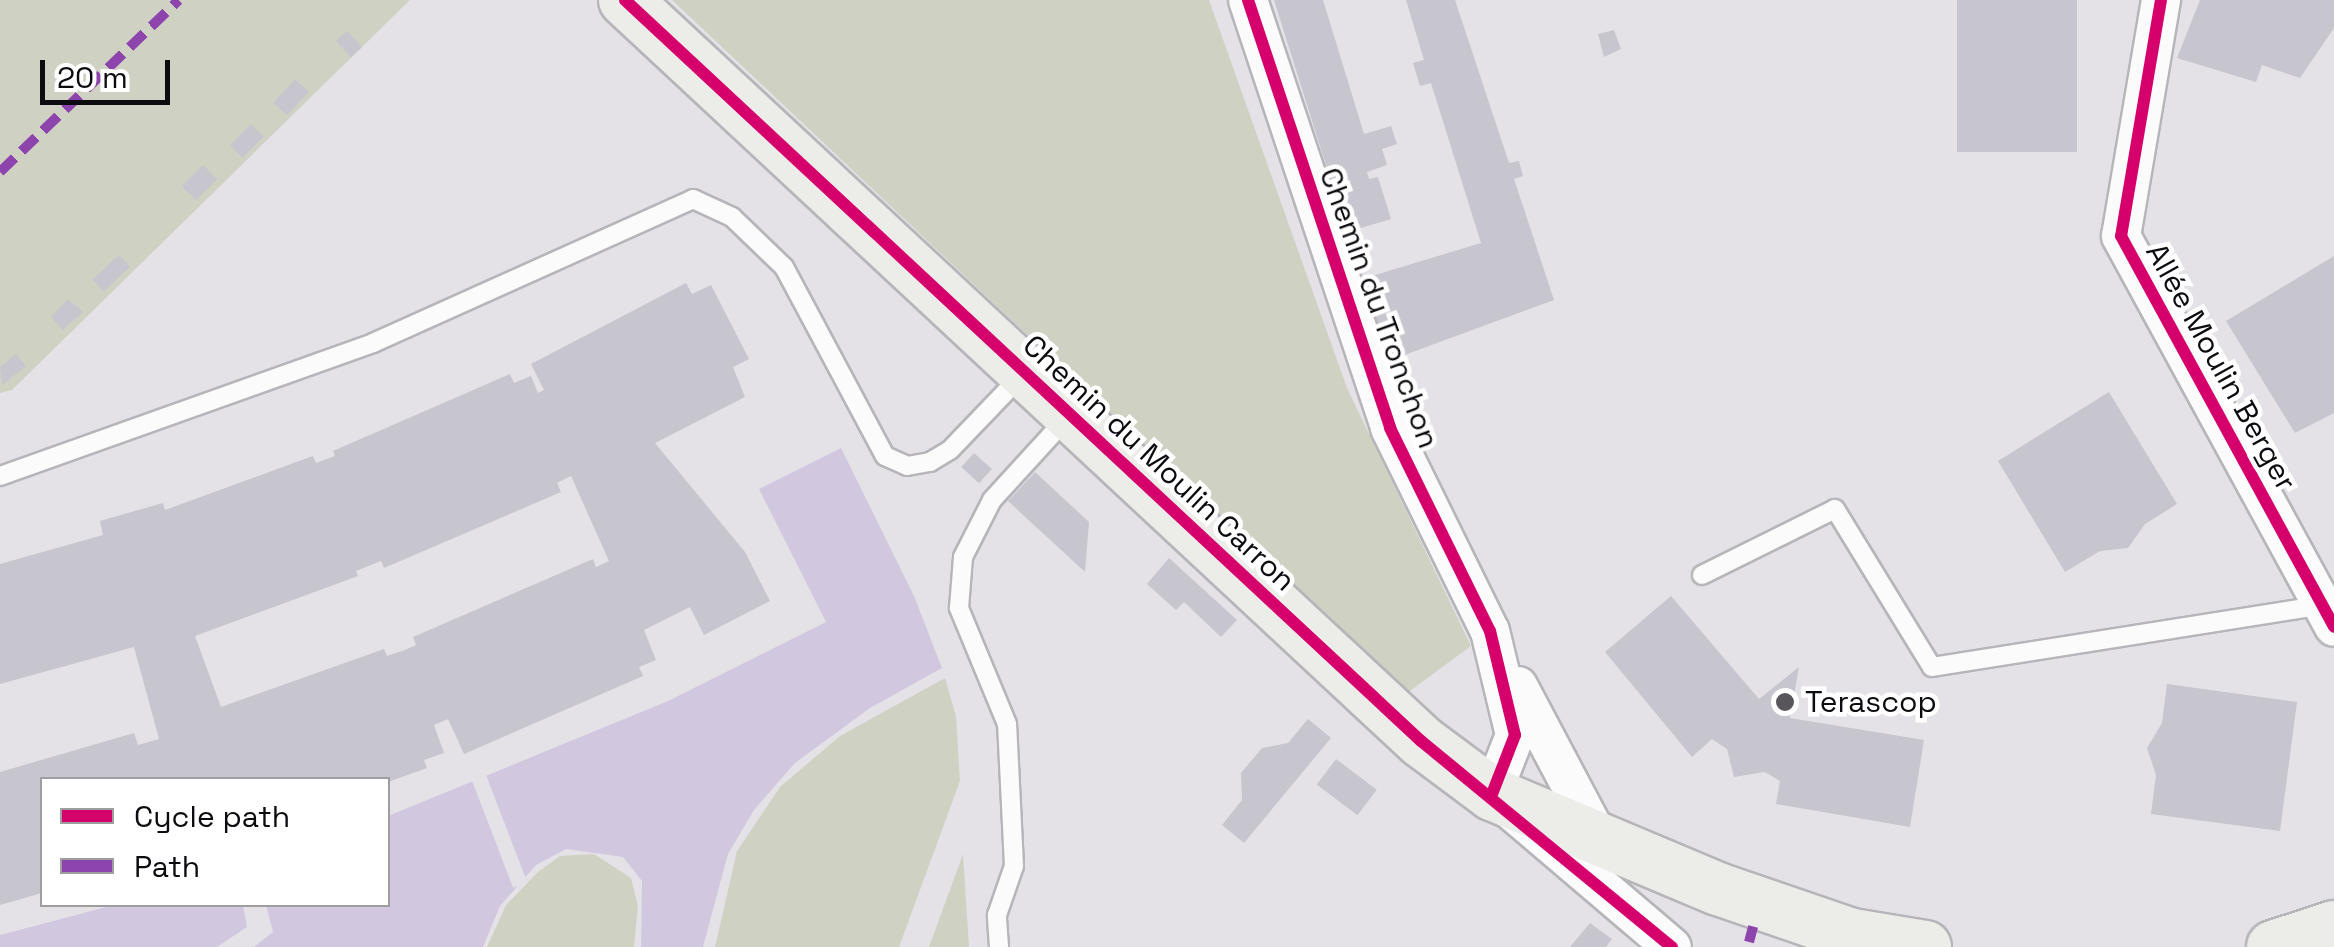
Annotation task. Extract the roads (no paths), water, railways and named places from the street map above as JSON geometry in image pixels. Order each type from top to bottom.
[{"type":"street","name":"Chemin du Moulin Carron","points":[[625,0],[1421,741],[1492,794],[1672,947]]},
{"type":"street","name":"Chemin du Tronchon","points":[[1248,0],[1390,428],[1490,631],[1514,735],[1492,794]]},
{"type":"street","name":"Allée Moulin Berger","points":[[2161,0],[2121,236],[2328,616]]},
{"type":"street","points":[[1490,631],[1598,839]]},
{"type":"street","points":[[1492,794],[1718,890],[1897,945]]},
{"type":"street","points":[[2272,947],[2334,928]]},
{"type":"lane","points":[[0,476],[373,342],[693,198],[732,218],[784,266],[885,456],[907,466],[930,462],[950,450],[1025,372]]},
{"type":"lane","points":[[999,947],[997,914],[1014,866],[1006,724],[959,608],[963,557],[992,500],[1070,415]]},
{"type":"lane","points":[[1702,575],[1835,509],[1932,667],[2328,616]]},
{"type":"place","name":"Terascop","points":[[1785,702]]}]
